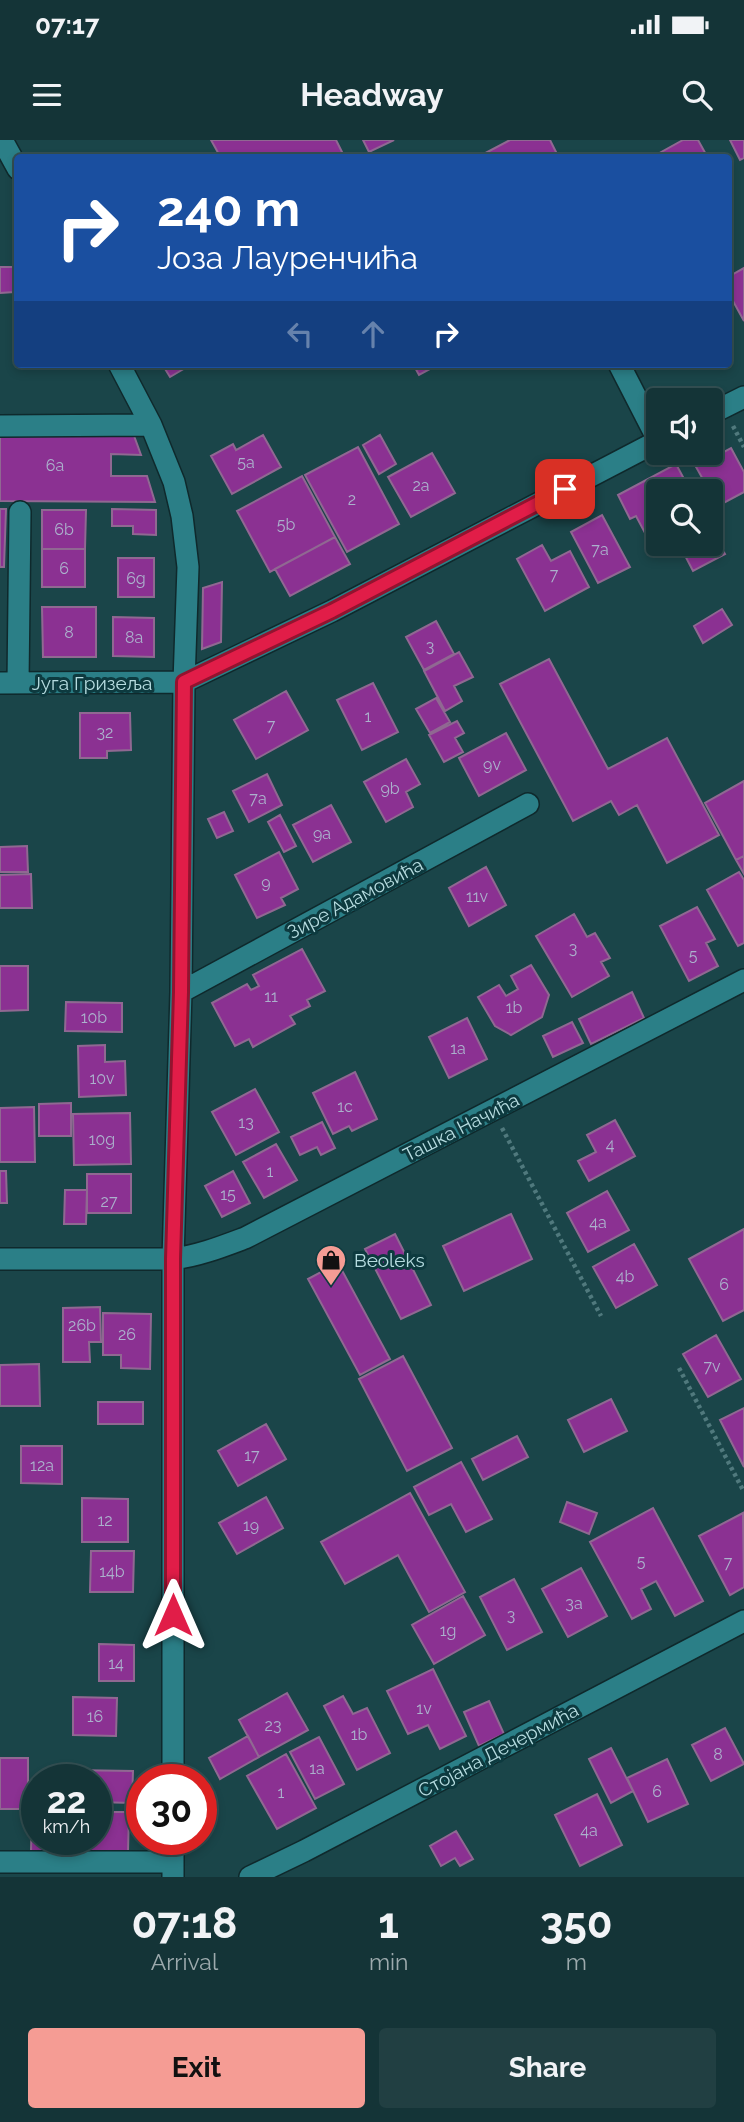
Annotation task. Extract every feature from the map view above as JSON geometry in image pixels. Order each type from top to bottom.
[{"type":"street","points":[[2,140],[14,162]]},
{"type":"street","points":[[121,368],[151,425],[174,482],[188,567],[184,682],[181,992],[173,1259],[173,1764]]},
{"type":"street","points":[[621,368],[646,417]]},
{"type":"street","points":[[723,408],[744,397]]},
{"type":"street","points":[[0,426],[151,425]]},
{"type":"street","points":[[184,682],[332,611],[646,447]]},
{"type":"street","points":[[9,683],[20,512]]},
{"type":"street","name":"Југа Гризеља","points":[[9,683],[184,682]]},
{"type":"street","name":"Зире Адамовића","points":[[181,992],[528,804]]},
{"type":"street","name":"Ташка Начића","points":[[0,1259],[173,1259],[191,1257],[245,1238],[744,980]]},
{"type":"street","name":"Стојана Дечермића","points":[[250,1877],[744,1621]]},
{"type":"street","points":[[0,1863],[173,1870]]},
{"type":"path","points":[[494,1111],[600,1317]]},
{"type":"path","points":[[678,1368],[744,1492]]},
{"type":"building","points":[[211,140],[336,140],[343,154],[219,154]]},
{"type":"building","points":[[363,140],[394,140],[369,152]]},
{"type":"building","points":[[510,140],[550,140],[557,154],[484,154]]},
{"type":"building","points":[[683,140],[698,140],[706,154],[658,154]]},
{"type":"building","points":[[730,140],[744,140],[744,158],[740,160]]},
{"type":"building","points":[[0,267],[14,267],[14,292],[0,293]]},
{"type":"building","points":[[744,268],[744,321],[732,299],[732,275]]},
{"type":"building","points":[[164,368],[185,368],[170,377]]},
{"type":"building","points":[[415,368],[432,368],[419,375]]},
{"type":"building","points":[[0,432],[133,433],[141,455],[111,454],[111,476],[147,476],[155,502],[0,501]]},
{"type":"building","points":[[263,435],[281,467],[232,494],[211,456],[233,444],[236,450]]},
{"type":"building","points":[[380,435],[396,464],[379,474],[363,445]]},
{"type":"building","points":[[358,447],[399,524],[347,552],[305,475]]},
{"type":"building","points":[[731,448],[744,472],[744,492],[723,503],[723,479],[703,479],[696,467],[723,465],[723,452]]},
{"type":"building","points":[[432,453],[455,493],[411,517],[388,477]]},
{"type":"building","points":[[677,465],[684,479],[648,479]]},
{"type":"building","points":[[302,476],[335,537],[270,572],[237,511]]},
{"type":"building","points":[[646,480],[646,532],[636,516],[630,519],[618,495]]},
{"type":"building","points":[[0,509],[6,509],[4,567],[0,567]]},
{"type":"building","points":[[112,509],[156,510],[156,535],[133,534],[133,526],[112,526]]},
{"type":"building","points":[[42,510],[86,510],[85,549],[42,549]]},
{"type":"building","points":[[602,515],[630,567],[598,583],[571,532]]},
{"type":"building","points":[[335,537],[350,564],[290,596],[275,569]]},
{"type":"building","points":[[542,545],[551,561],[570,551],[589,587],[545,611],[517,559]]},
{"type":"building","points":[[42,549],[85,549],[85,587],[42,587]]},
{"type":"building","points":[[685,556],[721,556],[693,571]]},
{"type":"building","points":[[118,558],[154,558],[154,597],[118,597]]},
{"type":"building","points":[[222,582],[221,642],[202,649],[203,588]]},
{"type":"building","points":[[42,607],[96,607],[96,657],[43,657]]},
{"type":"building","points":[[722,609],[732,625],[703,643],[694,626]]},
{"type":"building","points":[[113,617],[154,618],[154,657],[113,656]]},
{"type":"building","points":[[436,621],[454,654],[424,670],[406,637]]},
{"type":"building","points":[[459,652],[473,677],[454,686],[462,701],[445,711],[424,671]]},
{"type":"building","points":[[549,659],[608,769],[667,738],[719,835],[667,863],[637,805],[619,815],[611,801],[573,821],[500,684]]},
{"type":"building","points":[[373,683],[398,732],[362,750],[337,700]]},
{"type":"building","points":[[286,691],[308,730],[256,759],[234,720]]},
{"type":"building","points":[[436,698],[450,722],[430,733],[416,709]]},
{"type":"building","points":[[80,713],[130,713],[131,750],[107,751],[107,758],[80,758]]},
{"type":"building","points":[[457,721],[464,733],[455,738],[463,752],[444,762],[429,735]]},
{"type":"building","points":[[506,733],[526,770],[479,796],[459,758]]},
{"type":"building","points":[[406,759],[420,784],[406,792],[413,807],[386,822],[364,782]]},
{"type":"building","points":[[267,774],[282,805],[249,822],[233,791]]},
{"type":"building","points":[[744,781],[744,856],[736,860],[705,803]]},
{"type":"building","points":[[331,805],[351,842],[313,862],[293,825]]},
{"type":"building","points":[[224,812],[233,831],[217,838],[208,819]]},
{"type":"building","points":[[280,815],[296,846],[284,852],[268,822]]},
{"type":"building","points":[[27,846],[28,872],[0,872],[0,847]]},
{"type":"building","points":[[279,852],[298,889],[281,898],[285,905],[257,918],[235,875]]},
{"type":"building","points":[[744,856],[744,874],[736,860]]},
{"type":"building","points":[[486,867],[506,905],[469,926],[449,888]]},
{"type":"building","points":[[739,872],[744,880],[744,943],[738,946],[707,890]]},
{"type":"building","points":[[31,874],[32,908],[0,908],[0,875]]},
{"type":"building","points":[[697,907],[715,939],[706,943],[718,966],[689,981],[660,926]]},
{"type":"building","points":[[574,914],[587,937],[595,933],[610,958],[601,962],[609,976],[572,997],[536,936]]},
{"type":"building","points":[[302,949],[325,991],[307,1000],[310,1006],[290,1016],[295,1024],[253,1047],[249,1039],[235,1046],[212,1003],[247,984],[251,990],[259,986],[253,975]]},
{"type":"building","points":[[531,965],[549,995],[542,1017],[511,1035],[495,1026],[478,997],[499,985],[506,996],[518,989],[511,976]]},
{"type":"building","points":[[0,966],[28,966],[28,1010],[0,1011]]},
{"type":"building","points":[[632,992],[644,1018],[591,1044],[579,1019]]},
{"type":"building","points":[[66,1002],[122,1003],[122,1032],[65,1031]]},
{"type":"building","points":[[467,1018],[487,1059],[449,1078],[429,1037]]},
{"type":"building","points":[[572,1022],[583,1043],[553,1057],[543,1036]]},
{"type":"building","points":[[105,1045],[105,1062],[125,1061],[126,1095],[79,1097],[78,1046]]},
{"type":"building","points":[[355,1072],[377,1119],[352,1131],[349,1126],[333,1134],[313,1093]]},
{"type":"building","points":[[255,1089],[279,1132],[236,1155],[212,1112]]},
{"type":"building","points":[[71,1103],[71,1136],[39,1136],[39,1104]]},
{"type":"building","points":[[34,1107],[35,1162],[0,1162],[0,1108]]},
{"type":"building","points":[[130,1113],[131,1164],[74,1165],[73,1114]]},
{"type":"building","points":[[615,1120],[635,1156],[589,1181],[578,1161],[596,1152],[587,1135]]},
{"type":"building","points":[[322,1122],[335,1148],[321,1155],[317,1147],[300,1155],[291,1137]]},
{"type":"building","points":[[276,1144],[297,1180],[264,1198],[243,1162]]},
{"type":"building","points":[[0,1171],[6,1171],[7,1203],[0,1203]]},
{"type":"building","points":[[233,1171],[250,1203],[222,1217],[205,1186]]},
{"type":"building","points":[[87,1174],[131,1174],[131,1213],[87,1213]]},
{"type":"building","points":[[65,1190],[87,1190],[86,1224],[64,1224]]},
{"type":"building","points":[[607,1191],[629,1230],[588,1252],[567,1213]]},
{"type":"building","points":[[511,1214],[532,1259],[464,1291],[443,1246]]},
{"type":"building","points":[[744,1229],[744,1310],[723,1321],[689,1259]]},
{"type":"building","points":[[395,1234],[431,1305],[401,1319],[365,1249]]},
{"type":"building","points":[[634,1244],[657,1285],[616,1308],[593,1267]]},
{"type":"building","points":[[338,1263],[390,1359],[360,1375],[308,1279]]},
{"type":"building","points":[[100,1307],[101,1342],[89,1342],[90,1362],[63,1362],[63,1308]]},
{"type":"building","points":[[103,1313],[151,1314],[150,1369],[121,1368],[121,1355],[103,1355]]},
{"type":"building","points":[[716,1335],[741,1379],[708,1397],[683,1354]]},
{"type":"building","points":[[403,1356],[452,1448],[407,1471],[359,1379]]},
{"type":"building","points":[[39,1364],[40,1406],[0,1406],[0,1365]]},
{"type":"building","points":[[611,1399],[627,1431],[584,1452],[568,1420]]},
{"type":"building","points":[[98,1402],[143,1402],[143,1424],[98,1424]]},
{"type":"building","points":[[744,1408],[744,1467],[720,1420]]},
{"type":"building","points":[[266,1424],[286,1459],[238,1486],[218,1451]]},
{"type":"building","points":[[517,1436],[528,1457],[483,1480],[472,1459]]},
{"type":"building","points":[[21,1446],[62,1446],[62,1484],[21,1483]]},
{"type":"building","points":[[461,1462],[492,1519],[466,1532],[451,1504],[429,1515],[414,1487]]},
{"type":"building","points":[[410,1493],[465,1592],[429,1612],[398,1555],[345,1584],[321,1542]]},
{"type":"building","points":[[266,1497],[283,1528],[237,1554],[219,1523]]},
{"type":"building","points":[[82,1498],[128,1499],[128,1542],[82,1542]]},
{"type":"building","points":[[567,1502],[597,1513],[589,1534],[560,1522]]},
{"type":"building","points":[[653,1508],[703,1601],[675,1616],[656,1581],[641,1589],[651,1609],[632,1619],[590,1542]]},
{"type":"building","points":[[743,1513],[744,1587],[730,1595],[699,1536]]},
{"type":"building","points":[[91,1551],[134,1551],[133,1592],[90,1592]]},
{"type":"building","points":[[581,1568],[607,1616],[568,1637],[542,1589]]},
{"type":"building","points":[[514,1579],[542,1632],[507,1650],[480,1597]]},
{"type":"building","points":[[463,1596],[485,1635],[434,1664],[412,1625]]},
{"type":"building","points":[[99,1644],[134,1645],[134,1681],[99,1681]]},
{"type":"building","points":[[433,1669],[466,1736],[440,1749],[428,1725],[408,1734],[387,1691]]},
{"type":"building","points":[[287,1693],[308,1730],[259,1757],[239,1720]]},
{"type":"building","points":[[343,1696],[353,1714],[367,1708],[390,1753],[357,1770],[324,1706]]},
{"type":"building","points":[[73,1697],[117,1698],[116,1736],[73,1735]]},
{"type":"building","points":[[489,1701],[504,1734],[479,1746],[464,1712]]},
{"type":"building","points":[[725,1728],[744,1764],[711,1781],[692,1745]]},
{"type":"building","points":[[248,1736],[259,1757],[220,1779],[217,1764],[212,1764],[209,1758]]},
{"type":"building","points":[[319,1737],[344,1784],[315,1799],[290,1752]]},
{"type":"building","points":[[611,1748],[633,1791],[611,1803],[589,1759]]},
{"type":"building","points":[[286,1754],[316,1808],[277,1829],[247,1776]]},
{"type":"building","points":[[0,1758],[28,1758],[28,1764],[21,1764],[21,1809],[0,1809]]},
{"type":"building","points":[[667,1759],[688,1804],[648,1822],[627,1778]]},
{"type":"building","points":[[112,1771],[126,1771],[126,1803],[112,1802]]},
{"type":"building","points":[[597,1794],[622,1845],[580,1866],[555,1815]]},
{"type":"building","points":[[112,1812],[126,1812],[126,1852],[112,1852]]},
{"type":"building","points":[[456,1831],[473,1859],[460,1866],[455,1858],[441,1866],[430,1846]]},
{"type":"place","name":"Beoleks","points":[[331,1287]]},
{"type":"route","points":[[173,1615],[173,1259],[181,992],[184,682],[332,611],[565,489]]}]
